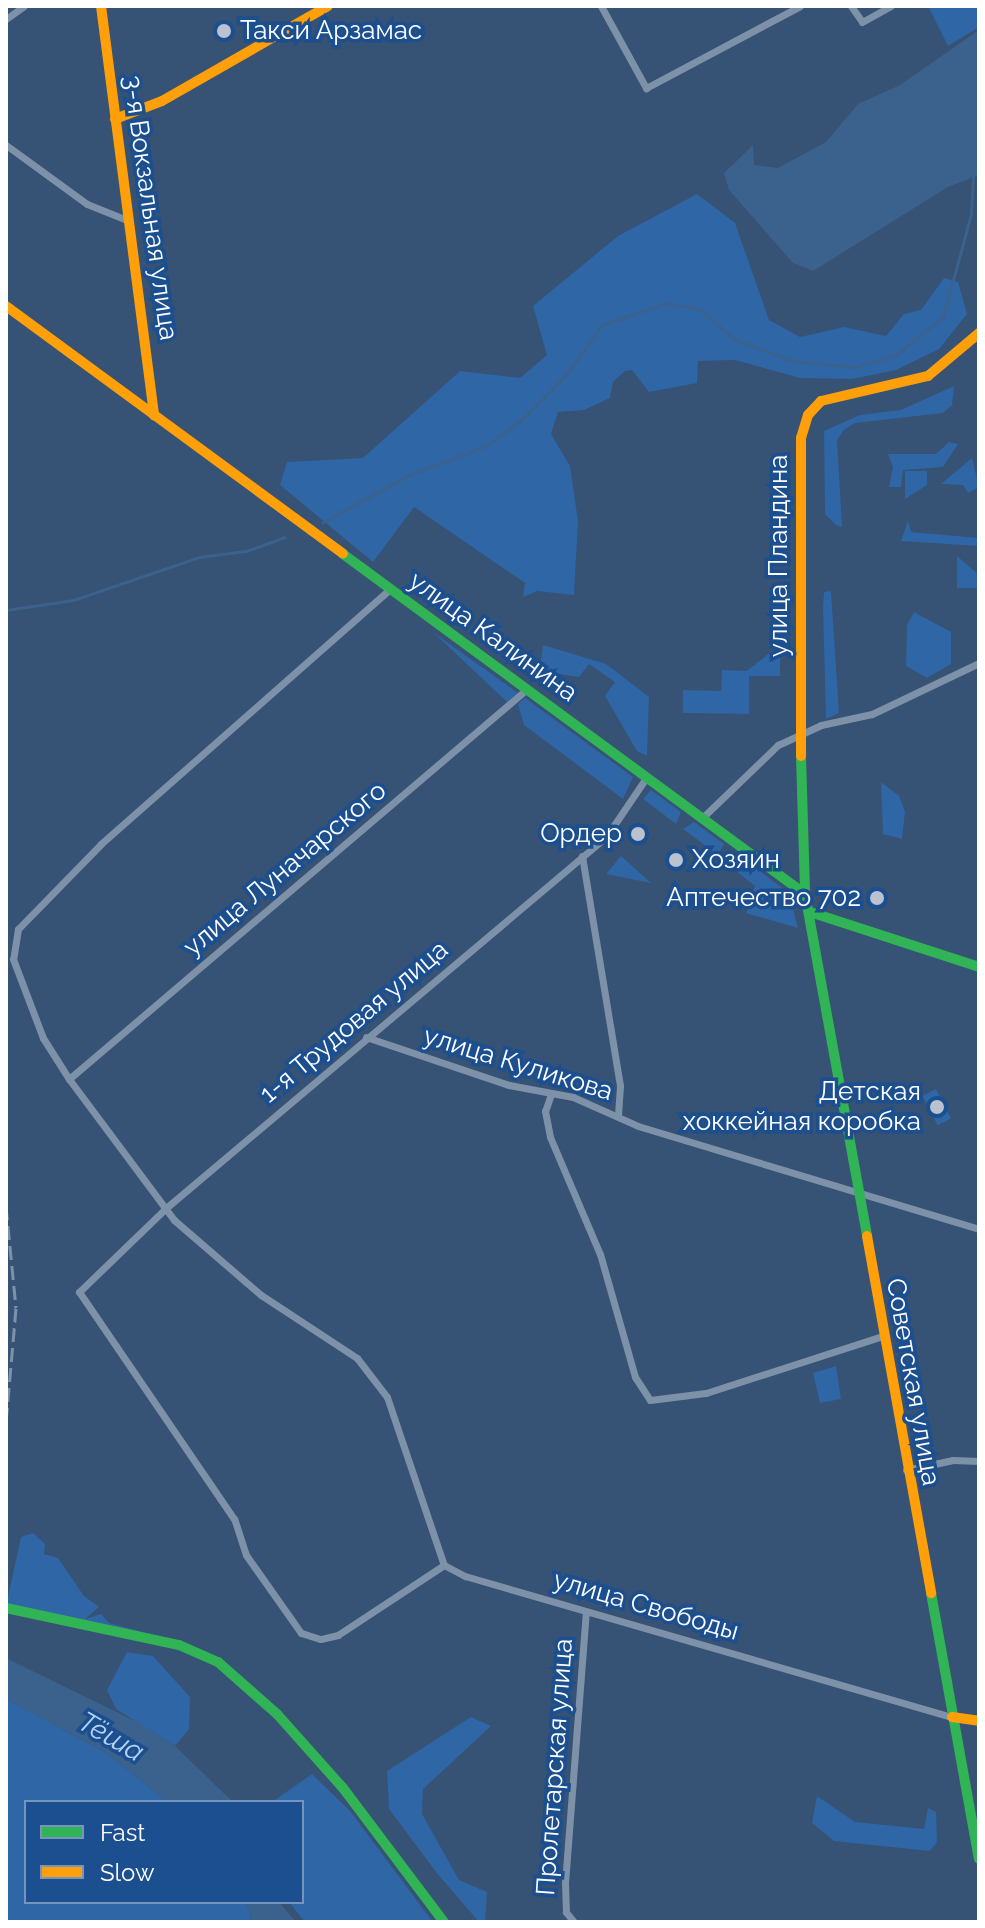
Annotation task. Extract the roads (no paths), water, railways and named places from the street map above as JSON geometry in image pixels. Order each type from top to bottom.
[{"type":"street","points":[[6,19],[24,6]]},
{"type":"street","name":"3-я Вокзальная улица","points":[[101,6],[154,416]]},
{"type":"street","points":[[115,119],[162,101],[328,6]]},
{"type":"street","points":[[601,6],[646,88],[800,6]]},
{"type":"street","points":[[851,6],[862,22],[891,6]]},
{"type":"street","points":[[6,145],[87,204],[129,221]]},
{"type":"street","name":"улица Калинина","points":[[6,306],[805,894]]},
{"type":"street","name":"улица Пландина","points":[[810,912],[805,894],[800,733],[801,438],[808,415],[821,401],[898,387],[928,376],[979,333]]},
{"type":"street","points":[[390,589],[101,844],[18,929],[13,959],[43,1038],[69,1079],[166,1208],[261,1295],[357,1358],[387,1397],[444,1565]]},
{"type":"street","points":[[701,819],[764,756],[800,733],[872,714],[979,663]]},
{"type":"street","name":"улица Луначарского","points":[[69,1079],[527,689]]},
{"type":"street","name":"1-я Трудовая улица","points":[[444,1565],[338,1635],[320,1639],[301,1633],[246,1555],[234,1519],[79,1292],[166,1208],[606,837],[646,778]]},
{"type":"street","points":[[582,856],[620,1086],[618,1116]]},
{"type":"street","points":[[810,912],[979,967]]},
{"type":"street","name":"Советская улица","points":[[810,912],[906,1470],[979,1859]]},
{"type":"street","name":"улица Куликова","points":[[366,1037],[979,1229]]},
{"type":"street","points":[[551,1094],[545,1111],[550,1137],[600,1254],[642,1394],[667,1401],[706,1393],[883,1336]]},
{"type":"street","points":[[906,1470],[953,1460],[979,1461]]},
{"type":"street","name":"улица Свободы","points":[[444,1565],[586,1612],[952,1717],[979,1721]]},
{"type":"street","points":[[6,1608],[179,1645],[218,1662],[277,1714],[343,1788],[444,1922]]},
{"type":"street","name":"Пролетарская улица","points":[[574,1922],[566,1912],[565,1883],[586,1612]]},
{"type":"water","points":[[979,30],[979,175],[948,187],[813,271],[793,263],[729,190],[724,173],[753,145],[754,165],[778,168],[826,142],[858,104],[900,85]]},
{"type":"water","name":"Тёша","points":[[6,1658],[137,1722],[175,1746],[231,1800],[165,1800],[105,1752],[6,1699]]},
{"type":"water","points":[[247,1904],[281,1904],[296,1922],[252,1922]]},
{"type":"waterway","points":[[323,522],[409,475],[486,446],[520,421],[566,375],[602,325],[667,303],[700,309],[734,339],[792,361],[854,367],[896,355],[943,317],[971,214],[973,176]]},
{"type":"waterway","points":[[6,610],[73,600],[199,557],[246,551],[285,537]]},
{"type":"railway","points":[[6,1206],[16,1308],[6,1422]]},
{"type":"place","name":"Такси Арзамас","points":[[224,31]]},
{"type":"place","name":"Ордер","points":[[638,834]]},
{"type":"place","name":"Хозяин","points":[[676,860]]},
{"type":"place","name":"Аптечество 702","points":[[877,898]]},
{"type":"place","name":"Детская хоккейная коробка","points":[[937,1107]]}]
